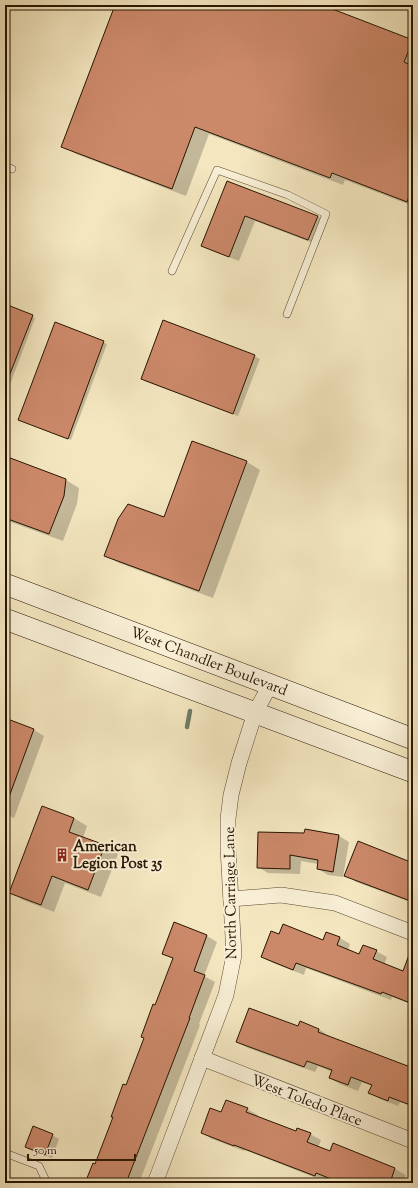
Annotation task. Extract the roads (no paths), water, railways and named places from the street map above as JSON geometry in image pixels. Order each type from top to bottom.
[{"type":"main road","name":"West Chandler Boulevard","points":[[5,584],[413,739]]},
{"type":"main road","points":[[5,619],[413,772]]},
{"type":"street","name":"North Carriage Lane","points":[[155,1183],[226,995],[234,956],[228,848],[228,819],[231,795],[239,763],[255,713],[270,685]]},
{"type":"street","points":[[232,899],[281,895],[335,903],[413,932]]},
{"type":"street","name":"West Toledo Place","points":[[202,1058],[413,1141]]},
{"type":"lane","points":[[172,271],[217,170],[288,195],[326,214],[287,314]]},
{"type":"lane","points":[[5,1153],[39,1166],[47,1183]]},
{"type":"waterway","points":[[187,727],[190,711]]},
{"type":"place","name":"American Legion Post 35","points":[[62,855]]}]
